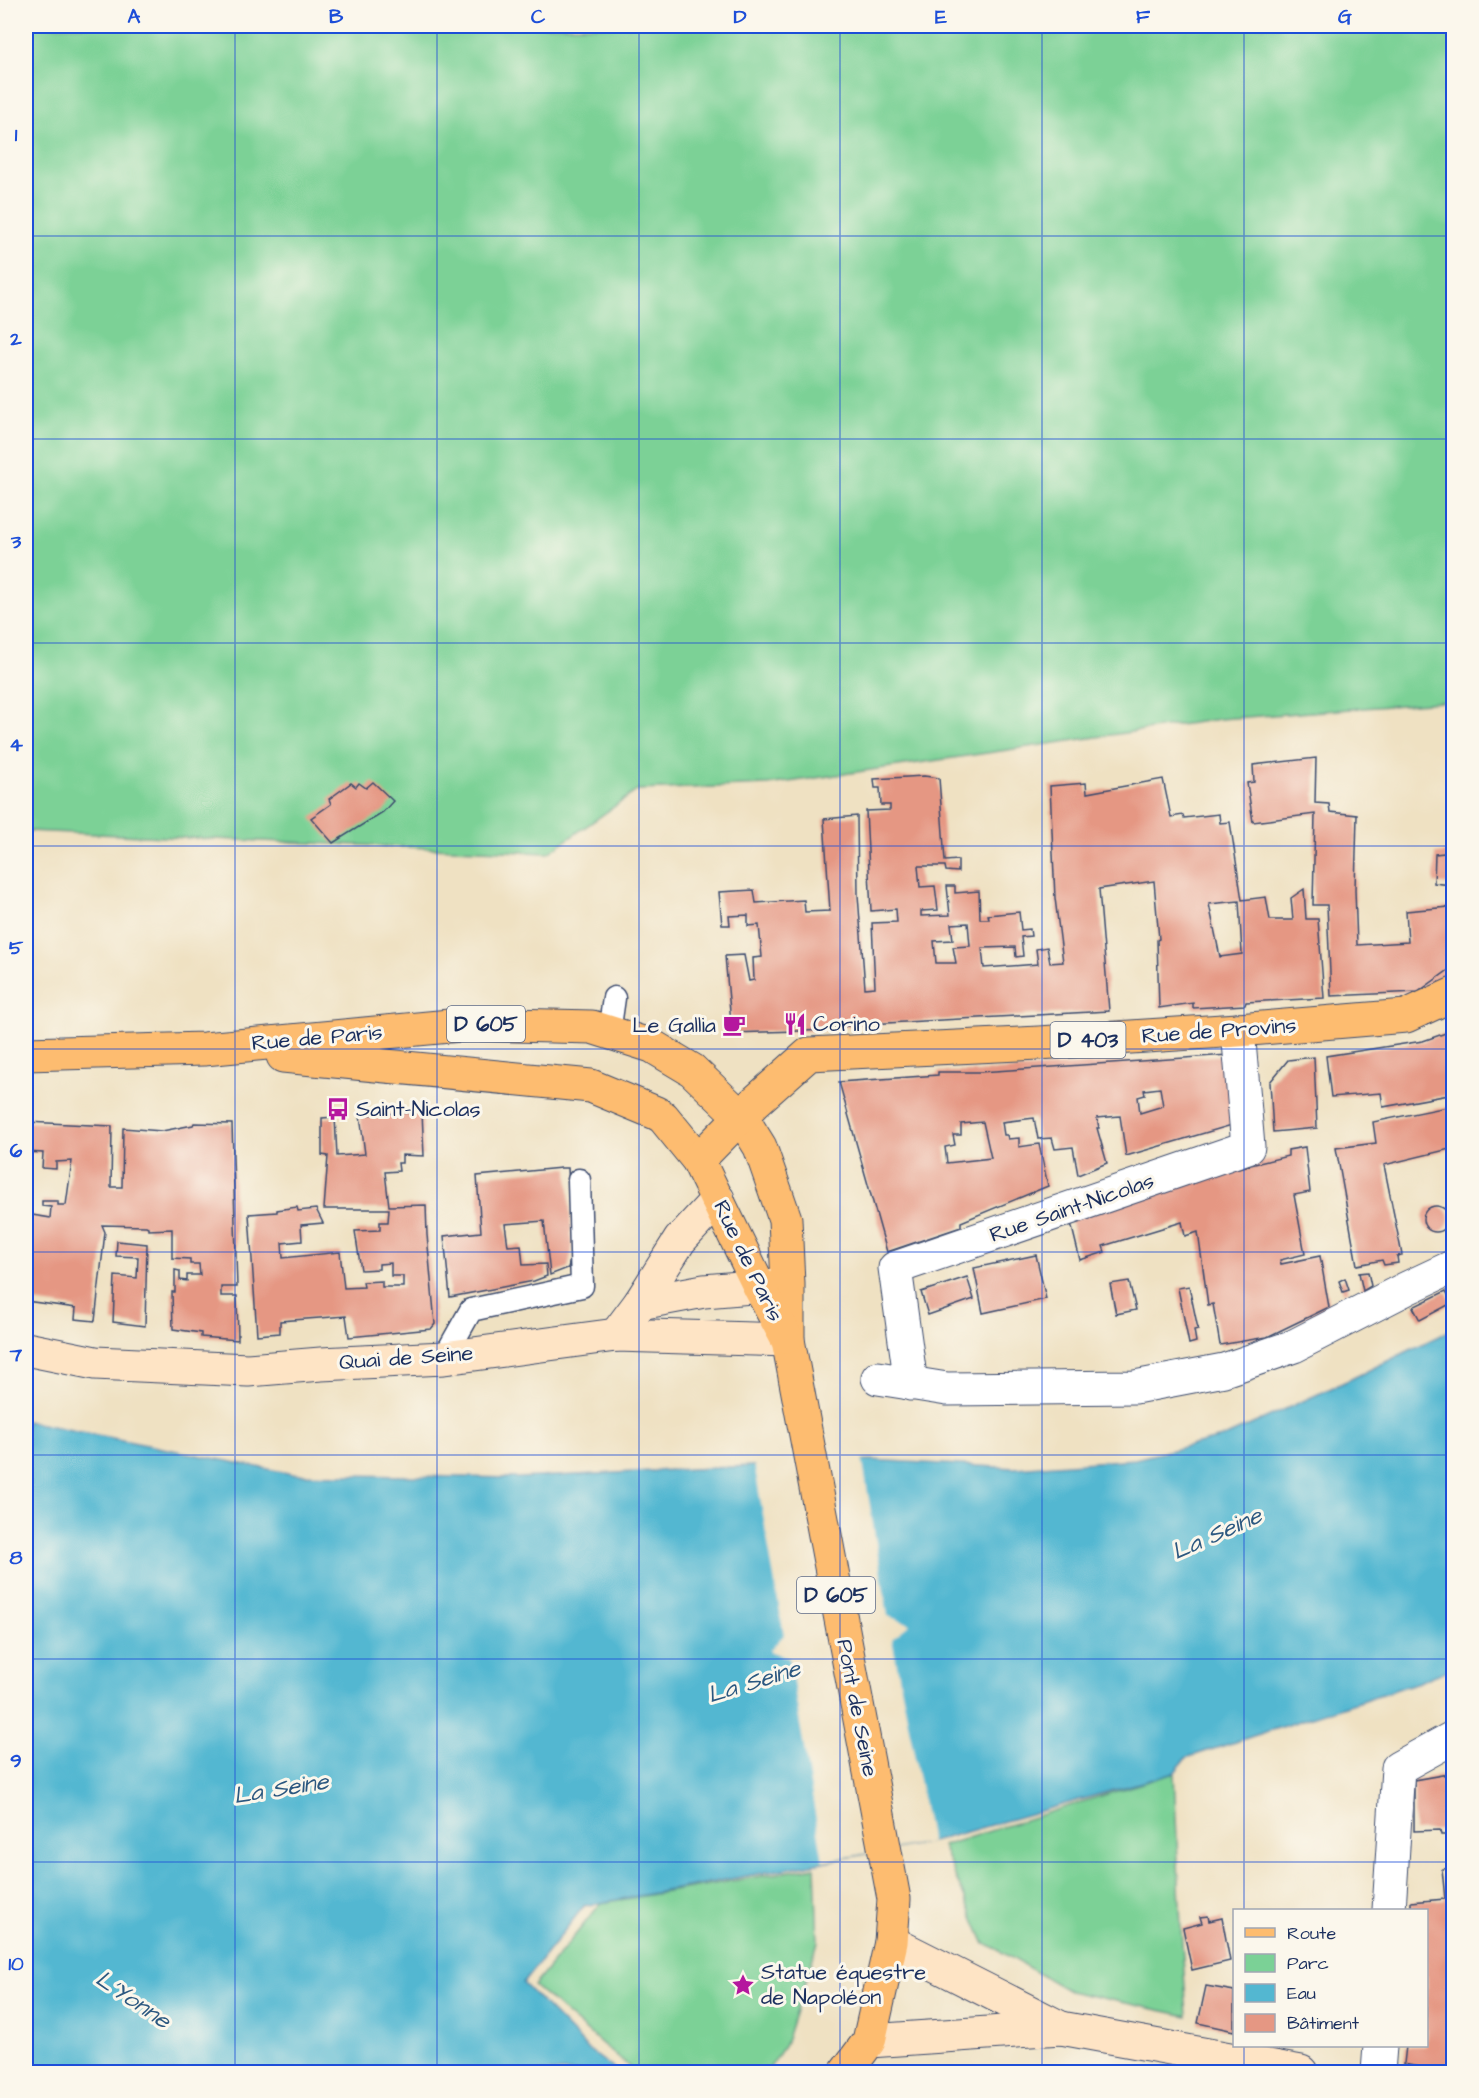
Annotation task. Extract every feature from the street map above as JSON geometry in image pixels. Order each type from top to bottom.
[{"type":"main road","name":"Rue de Provins","points":[[698,1160],[763,1095],[809,1054],[1039,1043],[1406,1016],[1454,994]]},
{"type":"main road","name":"Rue de Paris","points":[[26,1054],[204,1049],[471,1024],[592,1027],[652,1046],[692,1070],[741,1118],[760,1147],[785,1220],[774,1286]]},
{"type":"main road","name":"Rue de Paris","points":[[204,1049],[591,1086],[663,1117],[698,1160],[718,1199],[774,1286],[788,1340]]},
{"type":"main road","points":[[616,1335],[640,1303],[680,1240],[718,1199]]},
{"type":"main road","points":[[640,1303],[704,1291],[774,1286]]},
{"type":"main road","name":"Quai de Seine","points":[[26,1349],[95,1363],[248,1370],[444,1358],[616,1335],[788,1340]]},
{"type":"main road","name":"Pont de Seine","points":[[788,1340],[894,1899],[891,1942],[869,2041]]},
{"type":"main road","points":[[891,1942],[1061,2028]]},
{"type":"main road","points":[[869,2041],[1061,2028],[1301,2073]]},
{"type":"main road","name":"D 605","points":[[846,2073],[869,2041]]},
{"type":"street","name":"Rue Saint-Nicolas","points":[[911,1384],[895,1268],[1248,1147],[1238,1030]]},
{"type":"street","points":[[878,1378],[947,1389],[1135,1387],[1224,1370],[1294,1346],[1454,1266]]},
{"type":"street","points":[[1389,1909],[1398,1768],[1452,1738]]},
{"type":"street","points":[[1378,2073],[1380,2047]]},
{"type":"lane","points":[[609,1033],[614,998]]},
{"type":"lane","points":[[444,1358],[471,1310],[582,1286],[579,1180]]},
{"type":"green space","points":[[26,26],[1453,26],[1453,701],[1220,719],[768,785],[638,790],[548,853],[26,831]]},
{"type":"green space","points":[[1174,1773],[1187,2016],[1069,1991],[984,1942],[942,1846]]},
{"type":"green space","points":[[815,1867],[818,1942],[785,2045],[767,2072],[635,2072],[534,1986],[601,1903]]},
{"type":"water","points":[[1453,1329],[1453,1668],[1416,1683],[1186,1758],[1174,1773],[931,1842],[584,1906],[523,1983],[589,2050],[618,2072],[26,2072],[26,1421],[293,1474],[517,1478],[871,1460],[1015,1468],[1135,1459],[1222,1438]]},
{"type":"pier","points":[[862,1457],[888,1616],[910,1624],[892,1639],[931,1842],[823,1861],[789,1658],[769,1651],[784,1635],[754,1463]]},
{"type":"building","points":[[1316,758],[1315,803],[1329,804],[1330,812],[1357,815],[1355,890],[1357,945],[1408,942],[1406,911],[1449,907],[1451,885],[1434,883],[1435,854],[1454,852],[1454,966],[1418,992],[1331,996],[1327,905],[1313,905],[1315,814],[1253,822],[1247,783],[1254,782],[1253,765]]},
{"type":"building","points":[[924,776],[939,778],[945,861],[958,860],[958,872],[946,871],[945,866],[918,866],[920,887],[935,886],[938,910],[921,911],[921,916],[950,915],[947,886],[955,886],[955,893],[979,891],[980,919],[989,919],[988,915],[1019,912],[1021,930],[1030,929],[1031,936],[1021,937],[1023,956],[1016,957],[1015,947],[982,948],[984,968],[1038,964],[1036,949],[1047,947],[1050,963],[1063,962],[1055,898],[1050,786],[1086,783],[1087,793],[1163,779],[1171,817],[1183,815],[1184,818],[1219,814],[1220,823],[1230,822],[1242,900],[1266,897],[1270,920],[1293,920],[1291,898],[1304,889],[1306,919],[1318,919],[1324,998],[1246,1002],[1245,1005],[1193,1008],[1193,1003],[1159,1008],[1157,940],[1159,939],[1154,881],[1099,889],[1109,1011],[868,1024],[835,1027],[835,1030],[732,1033],[725,956],[744,955],[749,981],[754,980],[753,958],[762,957],[759,925],[748,926],[748,915],[729,916],[730,925],[722,925],[719,892],[754,890],[756,903],[804,900],[805,912],[830,911],[824,819],[857,816],[858,895],[865,988],[875,987],[872,923],[897,922],[896,909],[871,911],[866,811],[890,810],[890,805],[881,805],[880,788],[875,788],[874,779]],"holes":[[[1239,901],[1242,954],[1220,957],[1209,904]],[[968,923],[970,946],[953,947],[956,963],[936,963],[934,941],[953,940],[951,924]]]},
{"type":"building","points":[[373,782],[393,801],[383,812],[333,843],[311,818],[331,804],[329,799],[351,783],[356,787],[359,783],[366,788]]},
{"type":"building","points":[[1454,1030],[1454,1094],[1383,1107],[1381,1093],[1331,1097],[1326,1056],[1423,1041]]},
{"type":"building","points":[[1228,1055],[1232,1125],[1126,1156],[1120,1116],[1097,1118],[1099,1128],[1097,1128],[1107,1163],[1078,1175],[1073,1147],[1055,1149],[1052,1138],[1038,1139],[1034,1118],[1002,1122],[1004,1135],[1007,1135],[1008,1139],[1019,1138],[1019,1147],[1039,1144],[1048,1186],[961,1222],[961,1227],[887,1252],[839,1082],[938,1075],[938,1072],[980,1072]],"holes":[[[1160,1088],[1163,1106],[1140,1113],[1138,1097],[1145,1095],[1144,1090]],[[983,1122],[991,1158],[947,1163],[945,1147],[955,1145],[953,1135],[961,1135],[961,1124]]]},
{"type":"building","points":[[1314,1057],[1317,1128],[1273,1132],[1270,1082],[1288,1060]]},
{"type":"building","points":[[1447,1107],[1454,1126],[1454,1148],[1384,1165],[1402,1255],[1397,1256],[1398,1263],[1384,1265],[1382,1260],[1357,1265],[1336,1148],[1376,1143],[1373,1122]]},
{"type":"building","points":[[422,1112],[424,1156],[402,1155],[402,1163],[398,1163],[399,1171],[385,1172],[389,1206],[426,1205],[435,1324],[431,1329],[349,1337],[346,1316],[280,1321],[280,1333],[257,1335],[249,1214],[277,1212],[277,1210],[297,1207],[298,1211],[316,1209],[323,1223],[301,1225],[302,1241],[282,1243],[283,1258],[340,1252],[344,1288],[364,1287],[363,1282],[382,1281],[382,1287],[403,1287],[403,1276],[391,1276],[391,1263],[379,1264],[379,1269],[361,1270],[355,1231],[380,1230],[380,1222],[388,1222],[389,1209],[324,1209],[328,1156],[322,1155],[322,1118],[335,1117],[337,1156],[365,1154],[360,1115]]},
{"type":"building","points":[[26,1122],[112,1126],[111,1187],[122,1187],[123,1128],[162,1131],[194,1123],[232,1124],[237,1287],[221,1287],[221,1296],[237,1296],[238,1340],[201,1337],[201,1333],[173,1329],[172,1292],[175,1292],[175,1270],[180,1271],[180,1280],[187,1281],[187,1275],[200,1275],[199,1264],[190,1264],[190,1259],[172,1258],[172,1229],[148,1230],[146,1226],[102,1225],[105,1232],[95,1321],[75,1319],[76,1308],[26,1301],[26,1214],[50,1218],[51,1207],[42,1206],[42,1201],[58,1201],[58,1205],[66,1205],[72,1161],[56,1162],[56,1169],[42,1168],[43,1153],[26,1152]]},
{"type":"building","points":[[1305,1147],[1310,1192],[1294,1195],[1305,1254],[1280,1260],[1281,1264],[1320,1256],[1329,1307],[1267,1337],[1220,1345],[1213,1304],[1208,1305],[1198,1232],[1185,1236],[1182,1222],[1103,1246],[1105,1252],[1080,1260],[1069,1215],[1146,1190],[1288,1156],[1288,1150]]},
{"type":"building","points":[[568,1168],[572,1251],[568,1268],[550,1275],[544,1221],[505,1224],[508,1246],[521,1245],[523,1265],[546,1264],[547,1276],[534,1281],[450,1297],[444,1236],[481,1232],[477,1176]]},
{"type":"building","points":[[1436,1206],[1445,1210],[1449,1219],[1445,1228],[1436,1232],[1427,1228],[1423,1219],[1427,1210]]},
{"type":"building","points":[[117,1241],[147,1244],[145,1326],[113,1322],[115,1276],[137,1278],[138,1257],[116,1256]]},
{"type":"building","points":[[1036,1255],[1046,1299],[983,1313],[974,1268]]},
{"type":"building","points":[[1368,1272],[1371,1286],[1363,1291],[1359,1273]]},
{"type":"building","points":[[967,1277],[974,1299],[928,1315],[921,1292]]},
{"type":"building","points":[[1345,1278],[1349,1290],[1343,1292],[1339,1281]]},
{"type":"building","points":[[1129,1281],[1136,1310],[1116,1314],[1110,1284]]},
{"type":"building","points":[[1189,1286],[1198,1329],[1194,1330],[1196,1342],[1189,1344],[1178,1288]]},
{"type":"building","points":[[1446,1291],[1452,1303],[1420,1320],[1413,1307]]},
{"type":"building","points":[[1454,1773],[1454,1835],[1441,1835],[1440,1830],[1414,1831],[1414,1780]]},
{"type":"building","points":[[1454,1868],[1453,2072],[1404,2064],[1406,2047],[1428,2047],[1428,1909],[1411,1909],[1411,1902],[1445,1899],[1442,1869]]},
{"type":"building","points":[[1208,1916],[1209,1921],[1222,1918],[1230,1961],[1192,1970],[1183,1928],[1202,1923],[1200,1917]]},
{"type":"building","points":[[1206,1986],[1233,1991],[1233,2031],[1198,2023]]},
{"type":"place","name":"Corino","points":[[795,1024]]},
{"type":"place","name":"Le Gallia","points":[[734,1025]]},
{"type":"place","name":"Saint-Nicolas","points":[[338,1109]]},
{"type":"place","name":"Statue équestre de Napoléon","points":[[743,1985]]},
{"type":"water label","name":"La Seine","points":[[1217,1534]]},
{"type":"water label","name":"La Seine","points":[[754,1682]]},
{"type":"water label","name":"La Seine","points":[[281,1789]]},
{"type":"water label","name":"L'Yonne","points":[[133,2000]]}]
